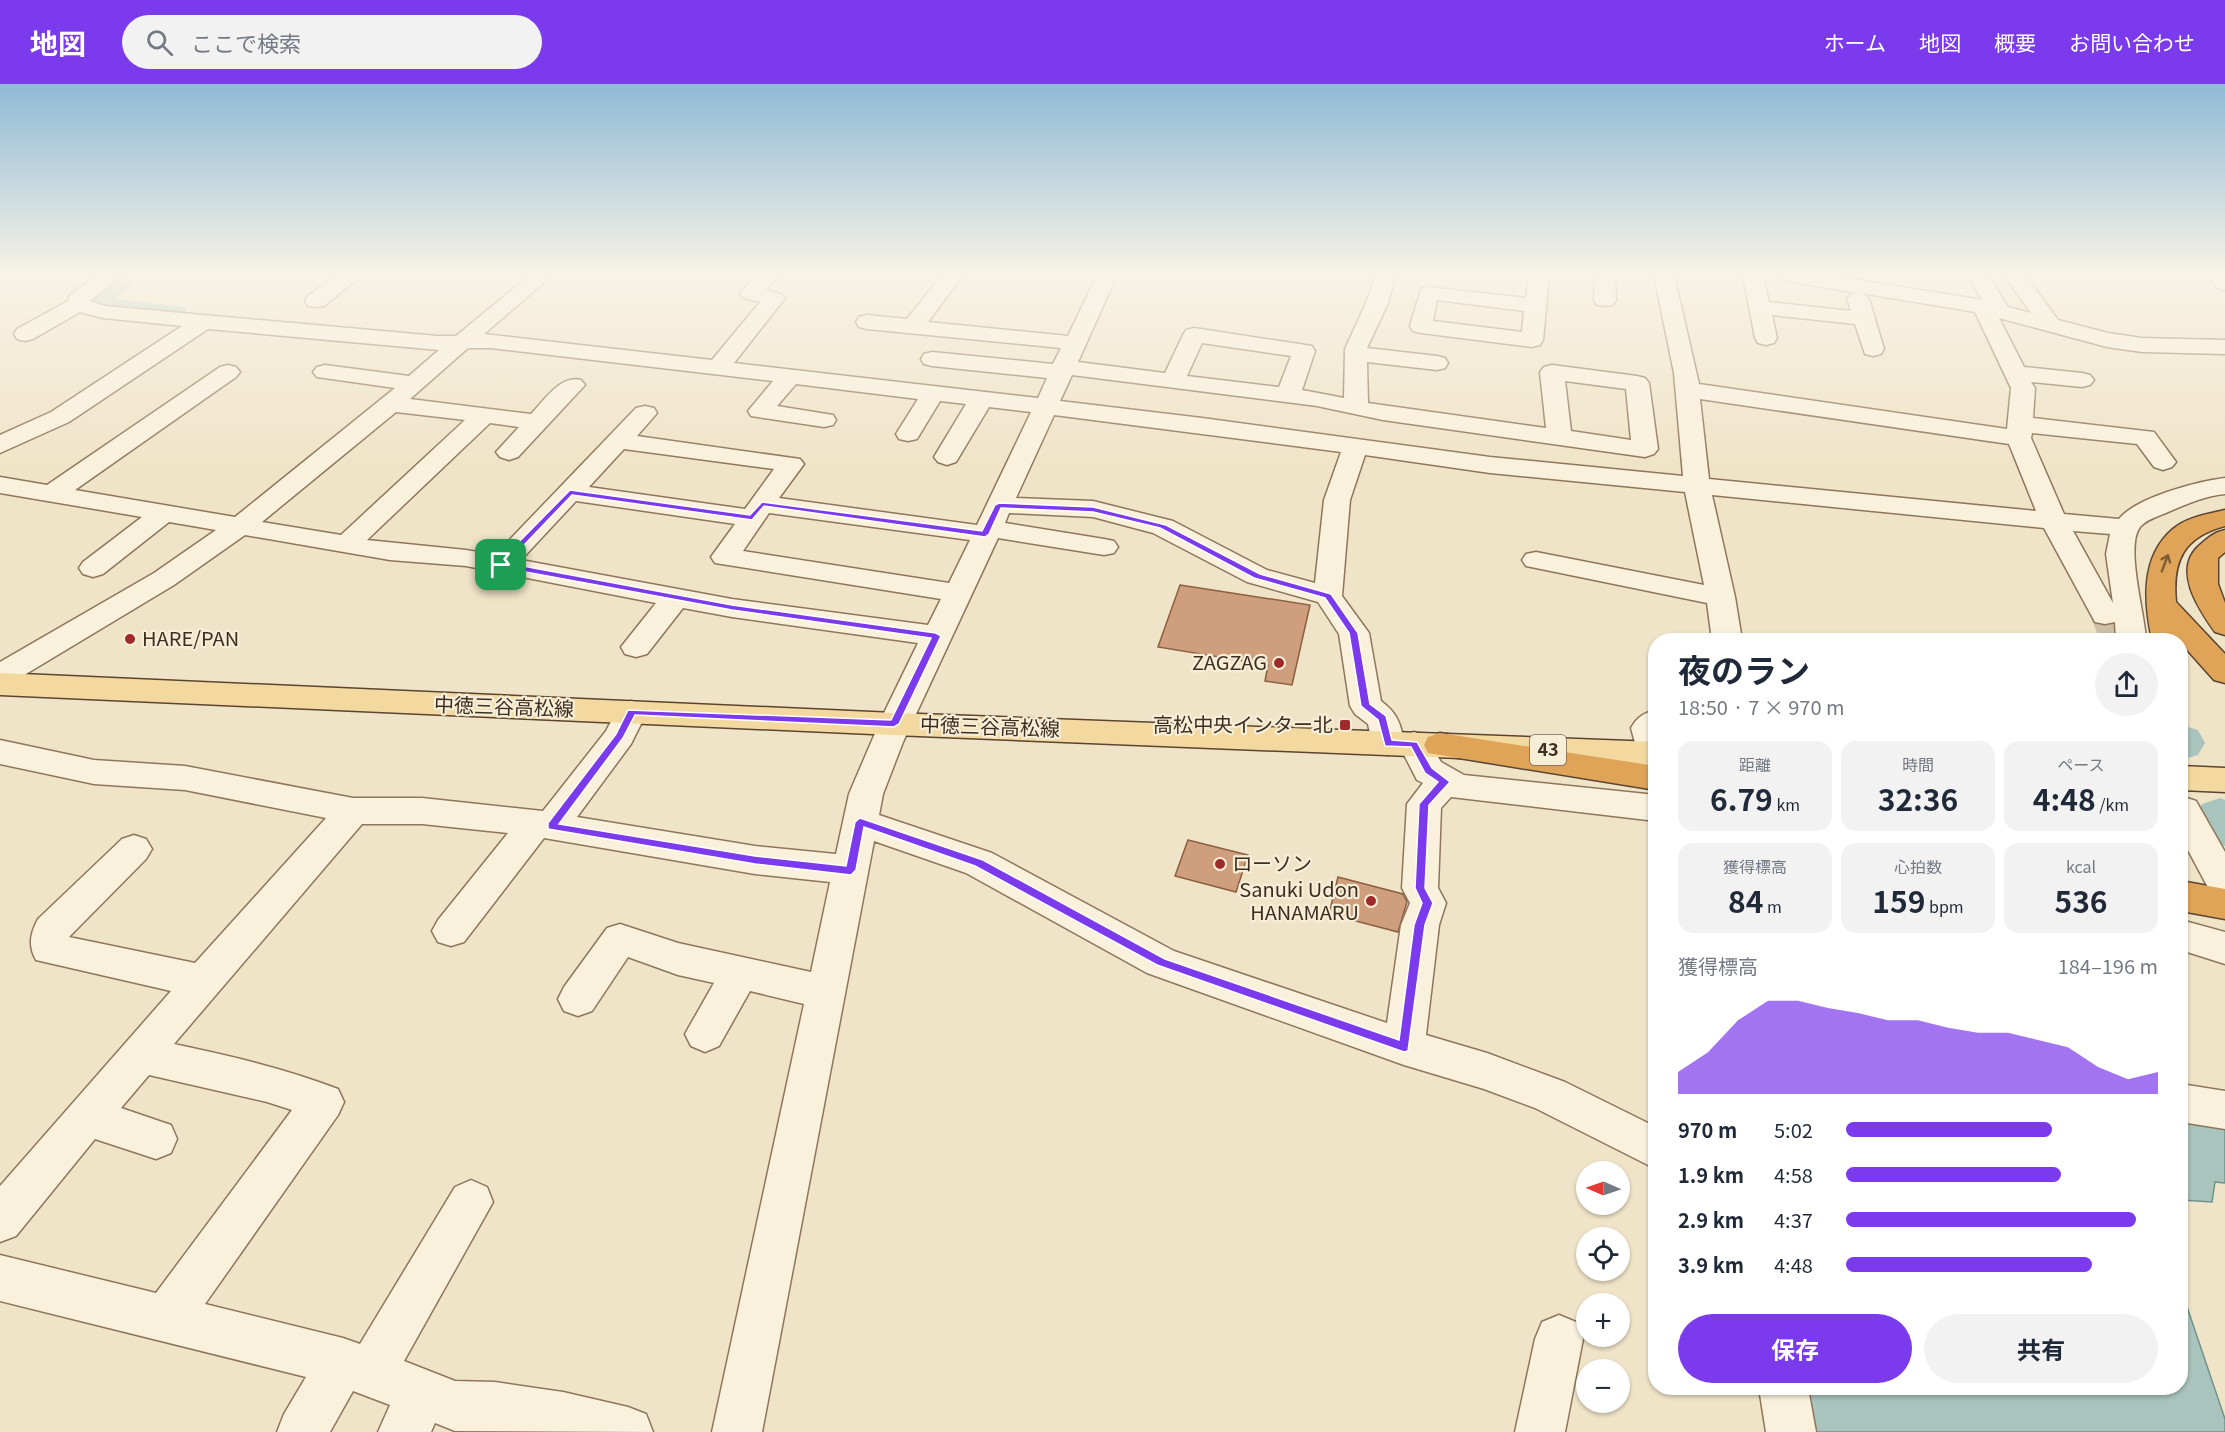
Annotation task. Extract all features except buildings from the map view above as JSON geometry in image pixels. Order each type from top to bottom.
[{"type":"highway","points":[[2167,633],[2160,602],[2159,582],[2164,561],[2177,540],[2207,521],[2225,518]]},
{"type":"highway","points":[[2225,538],[2204,555],[2200,576],[2209,602],[2225,625]]},
{"type":"highway","points":[[2160,602],[2225,673]]},
{"type":"highway","points":[[1421,754],[1648,762]]},
{"type":"highway","points":[[2188,897],[2225,904]]},
{"type":"main road","name":"中徳三谷高松線","points":[[0,684],[894,724],[1421,754]]},
{"type":"main road","points":[[2188,792],[2225,780]]},
{"type":"street","points":[[0,446],[21,433],[60,417],[179,338]]},
{"type":"street","points":[[385,338],[429,342],[466,338],[723,363],[789,377],[933,394],[1046,404],[1490,465],[1696,480],[2126,528]]},
{"type":"street","points":[[0,676],[164,579],[239,527],[391,404],[466,338]]},
{"type":"street","points":[[723,363],[743,338]]},
{"type":"street","points":[[1022,338],[1074,343]]},
{"type":"street","points":[[737,1432],[866,794],[894,724],[958,593],[1076,338]]},
{"type":"street","points":[[1173,380],[1193,338]]},
{"type":"street","points":[[1214,338],[1304,351],[1288,395]]},
{"type":"street","points":[[1356,408],[1356,354],[1362,338]]},
{"type":"street","points":[[1474,338],[1510,346],[1532,340],[1532,338]]},
{"type":"street","points":[[1678,338],[1688,390],[1696,480],[1721,597],[1726,633]]},
{"type":"street","points":[[1870,338],[1874,349]]},
{"type":"street","points":[[2002,338],[2023,388],[2020,431],[2053,519],[2105,615]]},
{"type":"street","points":[[2107,338],[2142,345],[2225,347]]},
{"type":"street","points":[[1356,354],[1437,363]]},
{"type":"street","points":[[933,360],[961,367],[1062,369],[1173,380],[1288,395],[1356,408],[1559,438],[1645,449],[1637,383],[1552,372],[1559,438]]},
{"type":"street","points":[[50,495],[228,372]]},
{"type":"street","points":[[325,372],[415,384]]},
{"type":"street","points":[[2016,373],[2082,381]]},
{"type":"street","points":[[789,377],[760,411],[821,424],[853,385]]},
{"type":"street","points":[[509,452],[573,386]]},
{"type":"street","points":[[1688,390],[2020,431],[2145,437],[2163,462]]},
{"type":"street","points":[[908,434],[933,394]]},
{"type":"street","points":[[947,457],[981,399]]},
{"type":"street","points":[[391,404],[537,422]]},
{"type":"street","points":[[501,565],[645,413]]},
{"type":"street","points":[[346,544],[484,416]]},
{"type":"street","points":[[617,441],[791,464],[725,557],[958,593]]},
{"type":"street","points":[[1328,596],[1337,500],[1355,446]]},
{"type":"street","points":[[0,485],[390,552],[466,558],[732,608],[936,636]]},
{"type":"street","points":[[2130,633],[2121,572],[2122,545],[2126,528],[2138,516],[2171,500],[2193,491],[2225,486]]},
{"type":"street","points":[[570,492],[757,511],[990,523],[1104,547]]},
{"type":"street","points":[[990,523],[1093,509],[1163,526],[1257,576],[1328,596],[1354,633],[1366,706],[1457,787],[1648,807]]},
{"type":"street","points":[[93,568],[163,514]]},
{"type":"street","points":[[1536,560],[1721,597]]},
{"type":"street","points":[[636,647],[676,597]]},
{"type":"street","points":[[451,931],[620,736],[632,712]]},
{"type":"street","points":[[0,752],[94,772],[185,778],[353,812],[422,811],[544,825],[755,860],[851,870]]},
{"type":"street","points":[[1404,1047],[1420,925],[1428,903],[1420,888],[1424,804],[1421,754]]},
{"type":"street","points":[[2188,805],[2225,885]]},
{"type":"street","points":[[0,1220],[203,981],[353,812]]},
{"type":"street","points":[[860,822],[979,863],[1161,962],[1404,1047],[1487,1071],[1550,1095],[1648,1144]]},
{"type":"street","points":[[134,849],[51,930],[49,949],[203,981]]},
{"type":"street","points":[[2188,937],[2225,948]]},
{"type":"street","points":[[578,999],[620,939],[678,959],[739,975],[826,992]]},
{"type":"street","points":[[705,1034],[739,975]]},
{"type":"street","points":[[141,1055],[267,1083],[323,1102],[166,1319]]},
{"type":"street","points":[[2188,1104],[2225,1110]]},
{"type":"street","points":[[87,1117],[156,1139]]},
{"type":"street","points":[[302,1432],[357,1368],[471,1202]]},
{"type":"street","points":[[0,1278],[357,1368],[414,1412],[454,1406],[495,1407],[563,1417],[628,1432]]},
{"type":"street","points":[[1540,1432],[1559,1339]]},
{"type":"street","points":[[1785,1395],[1791,1432]]},
{"type":"water","points":[[2188,1116],[2225,1123],[2225,1183],[2215,1182],[2212,1202],[2188,1200]]},
{"type":"water","points":[[2188,1310],[2225,1419],[2225,1432],[1813,1432],[1807,1395],[2188,1395]]},
{"type":"waterway","points":[[2220,817],[2225,827]]},
{"type":"tunnel","points":[[2105,615],[2112,633]]},
{"type":"place","name":"HARE/PAN","points":[[130,639]]},
{"type":"place","name":"ZAGZAG","points":[[1279,663]]},
{"type":"place","name":"高松中央インター北","points":[[1345,725]]},
{"type":"place","name":"ローソン","points":[[1220,864]]},
{"type":"place","name":"Sanuki Udon HANAMARU","points":[[1371,901]]},
{"type":"route","points":[[570,492],[752,518],[762,504],[985,534],[999,505],[1093,509],[1163,526],[1257,576],[1328,596],[1354,633],[1366,706],[1383,719],[1388,743],[1414,744],[1429,771],[1445,782],[1424,804],[1420,888],[1428,903],[1420,925],[1404,1047],[1161,962],[979,863],[860,822],[851,870],[755,860],[551,826],[620,736],[632,712],[894,724],[936,636],[732,608],[501,565],[570,492]]}]
